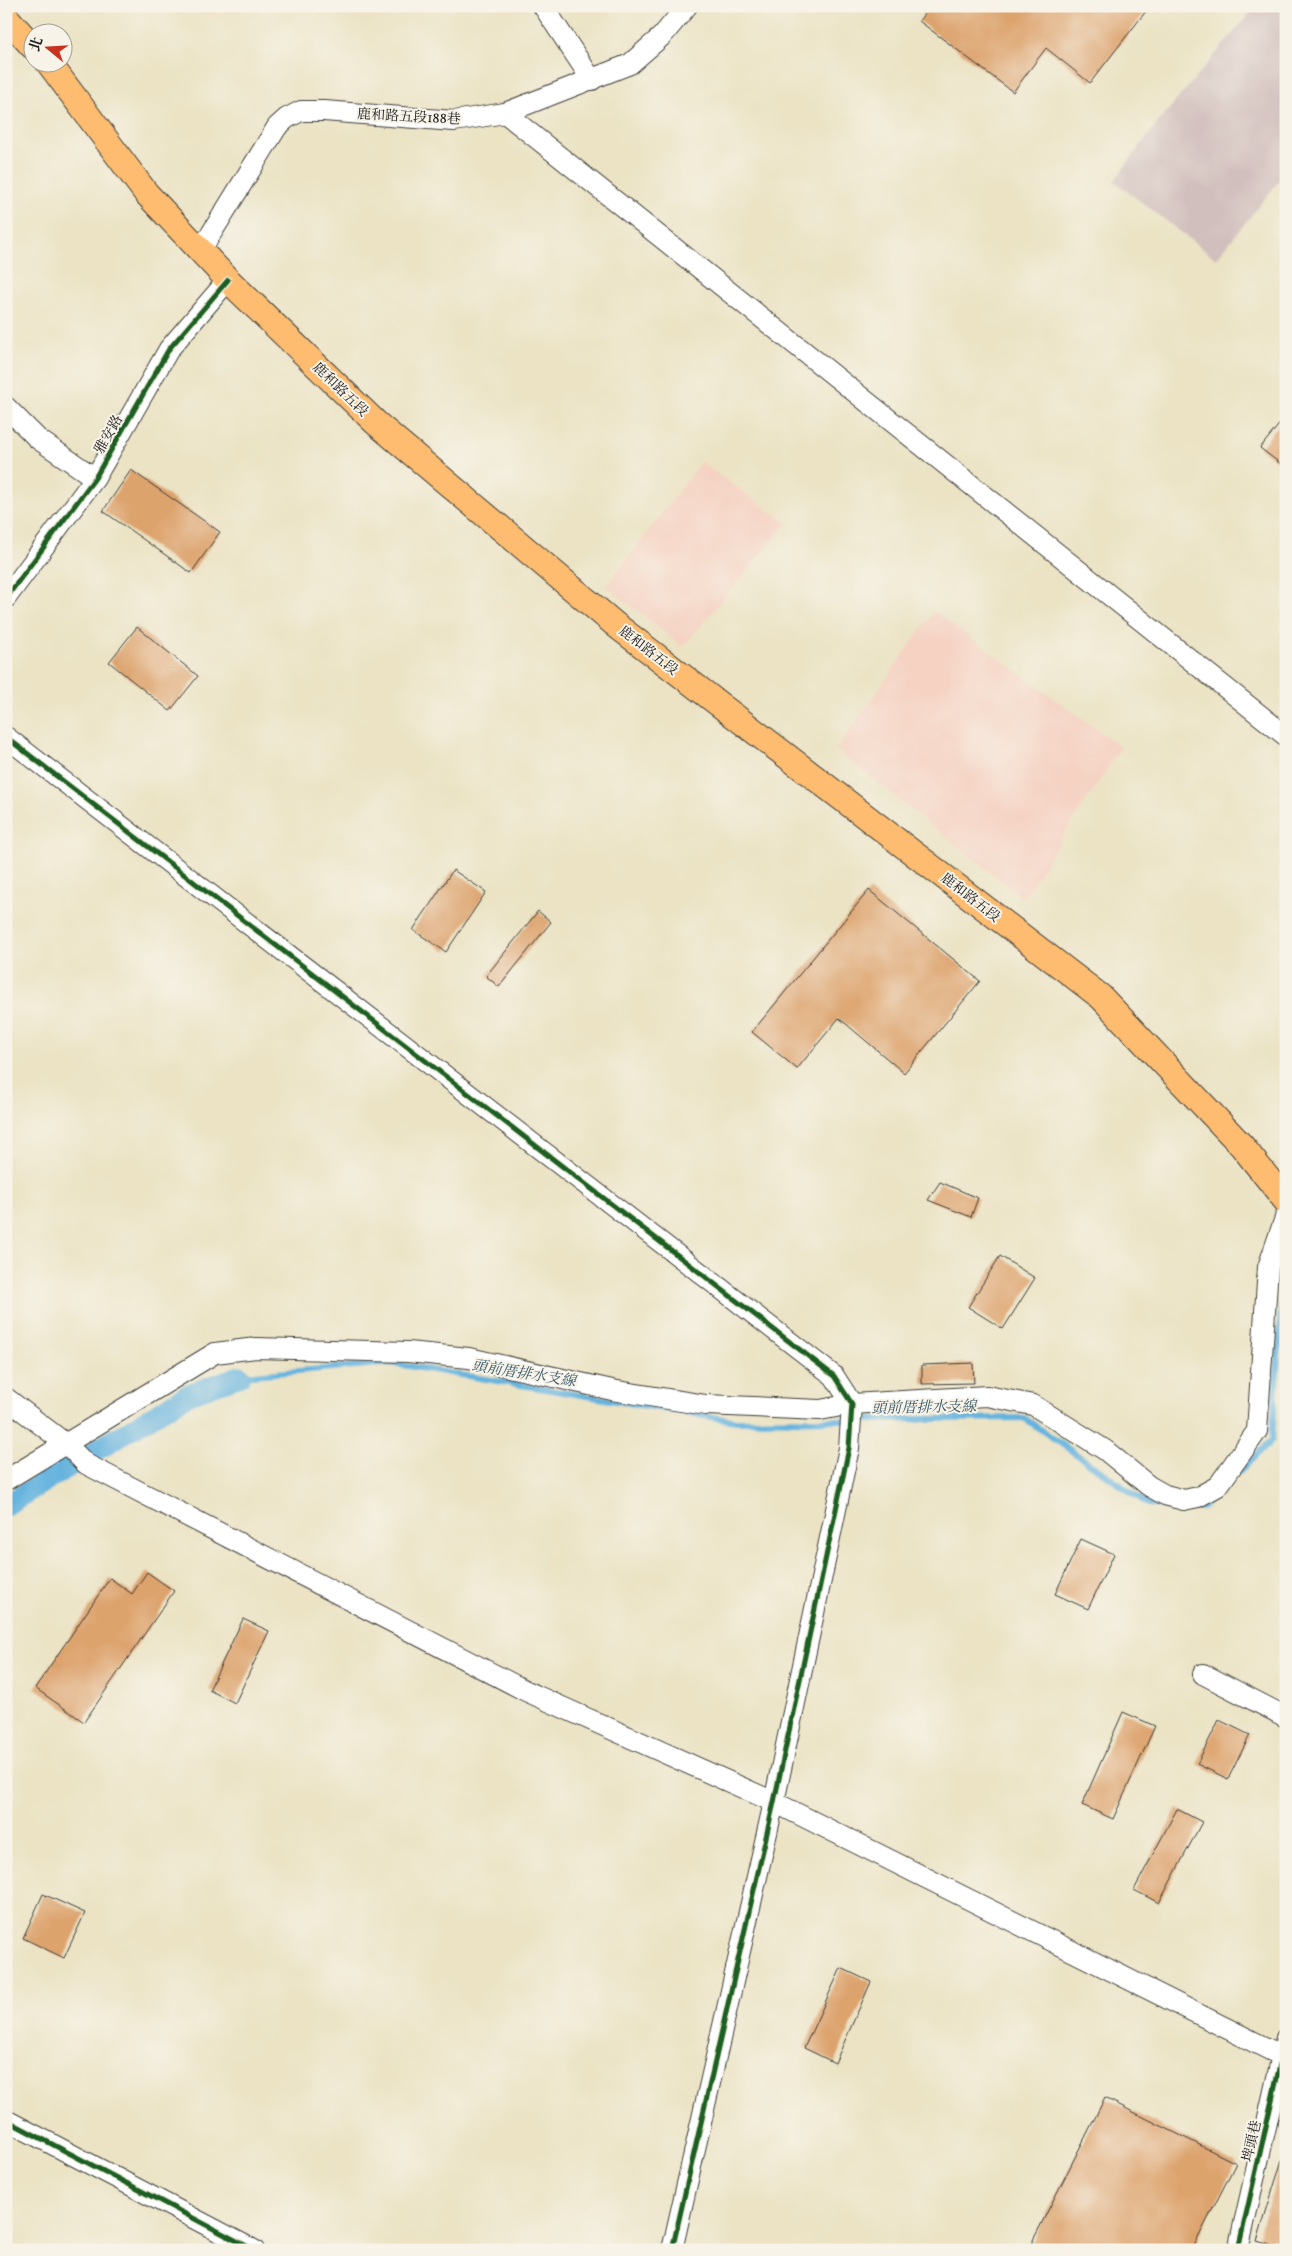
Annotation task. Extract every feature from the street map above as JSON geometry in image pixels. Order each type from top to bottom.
[{"type":"main road","points":[[6,17],[22,35]]},
{"type":"main road","name":"鹿和路五段","points":[[55,72],[146,193],[228,280],[376,423],[617,626],[1101,998],[1242,1146],[1286,1201]]},
{"type":"street","points":[[543,6],[592,80]]},
{"type":"street","name":"鹿和路五段188巷","points":[[201,250],[277,127],[287,118],[301,111],[324,111],[454,121],[504,113],[630,64],[662,36],[687,6]]},
{"type":"street","points":[[504,113],[1286,736]]},
{"type":"street","name":"雅安路","points":[[6,598],[95,478],[169,349],[228,280]]},
{"type":"street","points":[[6,407],[38,439],[95,478]]},
{"type":"street","points":[[6,737],[834,1376],[852,1404],[849,1448],[774,1802],[672,2250]]},
{"type":"street","points":[[6,1480],[215,1353],[256,1348],[408,1352],[469,1358],[612,1390],[706,1406],[820,1410],[852,1404],[987,1396],[1033,1405],[1105,1450],[1149,1486],[1165,1495],[1184,1500],[1198,1496],[1218,1486],[1257,1431],[1268,1266],[1286,1215]]},
{"type":"street","points":[[6,1398],[66,1444],[86,1464],[526,1691],[774,1802],[1285,2051]]},
{"type":"street","points":[[1203,1674],[1286,1717]]},
{"type":"street","name":"埤頭巷","points":[[1238,2250],[1285,2051]]},
{"type":"street","points":[[6,2120],[254,2250]]},
{"type":"shaded area","points":[[1256,6],[1286,6],[1286,172],[1216,259],[1114,181],[1160,120]]},
{"type":"shaded area","points":[[701,462],[787,523],[683,647],[606,586]]},
{"type":"shaded area","points":[[934,611],[1121,747],[1023,898],[836,750]]},
{"type":"building","points":[[930,6],[1150,6],[1090,83],[1046,48],[1013,92],[919,21]]},
{"type":"building","points":[[1286,416],[1286,468],[1260,448]]},
{"type":"building","points":[[131,470],[220,532],[191,573],[103,511]]},
{"type":"building","points":[[137,627],[198,676],[170,711],[109,662]]},
{"type":"building","points":[[453,870],[486,892],[446,952],[413,930]]},
{"type":"building","points":[[869,890],[980,981],[904,1073],[839,1018],[797,1069],[752,1032]]},
{"type":"building","points":[[538,911],[551,922],[499,987],[486,976]]},
{"type":"building","points":[[940,1182],[978,1198],[971,1217],[928,1200]]},
{"type":"building","points":[[1000,1256],[1035,1278],[1003,1329],[968,1307]]},
{"type":"building","points":[[973,1363],[974,1383],[922,1384],[922,1365]]},
{"type":"building","points":[[1081,1539],[1114,1554],[1088,1609],[1055,1594]]},
{"type":"building","points":[[147,1572],[174,1591],[84,1722],[35,1688],[110,1578],[132,1594]]},
{"type":"building","points":[[243,1619],[269,1631],[235,1703],[209,1690]]},
{"type":"building","points":[[1123,1712],[1155,1726],[1113,1819],[1082,1805]]},
{"type":"building","points":[[1219,1720],[1250,1735],[1228,1779],[1197,1764]]},
{"type":"building","points":[[1177,1809],[1202,1822],[1159,1903],[1134,1890]]},
{"type":"building","points":[[43,1894],[85,1913],[64,1958],[23,1938]]},
{"type":"building","points":[[841,1968],[871,1982],[835,2063],[804,2048]]},
{"type":"building","points":[[1105,2098],[1236,2163],[1192,2250],[1028,2250]]},
{"type":"building","points":[[1282,2160],[1286,2161],[1286,2250],[1257,2241]]},
{"type":"waterway","name":"頭前厝排水支線","points":[[1239,1472],[1272,1440],[1283,1283],[1286,1273]]},
{"type":"waterway","name":"頭前厝排水支線","points":[[240,1376],[390,1363],[736,1421],[1024,1418],[1148,1504],[1171,1506]]},
{"type":"waterway","points":[[6,1505],[189,1394],[240,1376]]},
{"type":"waterway","name":"頭前厝排水支線","points":[[1189,1507],[1202,1508],[1212,1498]]},
{"type":"cycle path","points":[[6,598],[95,478],[169,349],[228,280]]},
{"type":"cycle path","points":[[6,737],[834,1376],[852,1404],[849,1448],[774,1802],[672,2250]]},
{"type":"cycle path","points":[[1238,2250],[1286,2038]]},
{"type":"cycle path","points":[[6,2120],[254,2250]]}]
